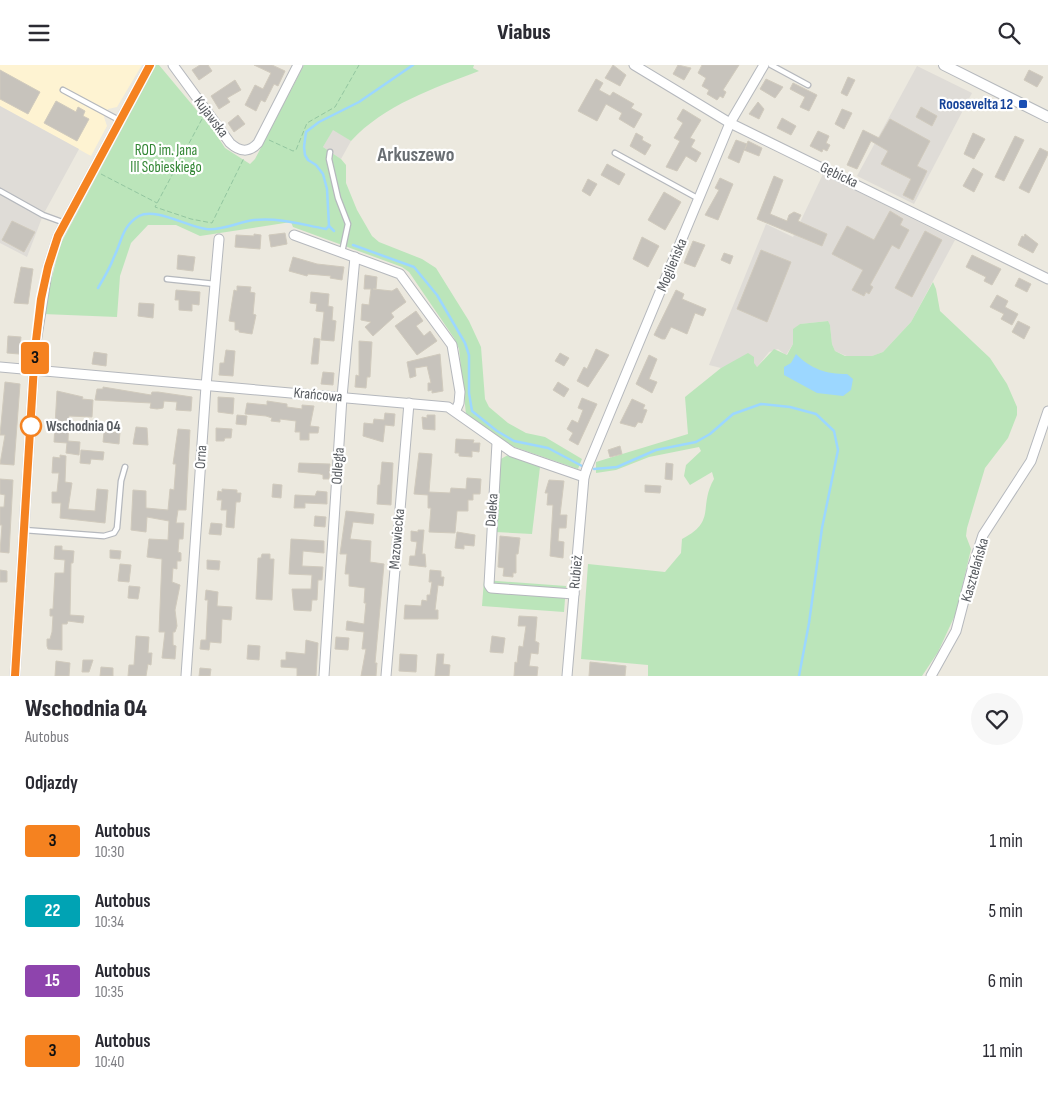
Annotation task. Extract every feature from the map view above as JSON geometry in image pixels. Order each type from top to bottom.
[{"type":"street","points":[[15,676],[34,369],[38,320],[44,283],[53,249],[65,223],[150,65]]},
{"type":"street","name":"Kujawska","points":[[173,65],[230,143],[237,149],[246,151]]},
{"type":"street","points":[[246,151],[253,149],[262,136],[298,65]]},
{"type":"street","name":"Gębicka","points":[[634,65],[730,123],[1048,279]]},
{"type":"street","name":"Mogileńska","points":[[585,473],[730,123],[764,65]]},
{"type":"street","points":[[944,65],[1048,117]]},
{"type":"street","points":[[294,235],[400,274],[452,345],[460,392],[456,410]]},
{"type":"street","name":"Orna","points":[[186,676],[206,385],[219,239]]},
{"type":"street","name":"Odległa","points":[[324,676],[342,397],[355,257]]},
{"type":"street","name":"Krańcowa","points":[[0,367],[448,407],[456,410],[497,443],[512,452],[585,473]]},
{"type":"street","name":"Mazowiecka","points":[[386,676],[409,403]]},
{"type":"street","name":"Kasztelańska","points":[[930,676],[956,631],[973,566],[984,535],[1031,461],[1048,411]]},
{"type":"street","name":"Daleka","points":[[497,443],[488,577],[491,588],[574,594]]},
{"type":"street","name":"Rubież","points":[[567,676],[585,473]]},
{"type":"lane","points":[[771,65],[808,85]]},
{"type":"lane","points":[[64,90],[119,121]]},
{"type":"lane","points":[[330,152],[329,159],[338,197],[348,224],[342,252]]},
{"type":"lane","points":[[615,153],[699,199]]},
{"type":"lane","points":[[0,191],[43,215],[65,223]]},
{"type":"lane","points":[[167,279],[215,284]]},
{"type":"lane","points":[[24,530],[104,536],[114,533],[117,528],[121,481],[125,467]]},
{"type":"path","points":[[262,136],[293,151],[296,150],[305,125],[335,107],[359,65]]},
{"type":"path","points":[[206,112],[155,207],[170,213],[212,223],[246,151]]},
{"type":"path","points":[[98,173],[157,203]]},
{"type":"shaded area","points":[[0,65],[142,65],[117,107],[108,109],[104,117],[107,126],[91,156],[0,106]]},
{"type":"shaded area","points":[[917,66],[972,93],[914,204],[857,176]]},
{"type":"shaded area","points":[[0,106],[79,149],[43,215],[27,257],[0,243]]},
{"type":"shaded area","points":[[333,129],[351,141],[341,159],[323,147]]},
{"type":"shaded area","points":[[823,174],[955,240],[911,322],[883,352],[872,356],[851,358],[835,351],[832,344],[830,325],[827,321],[800,324],[793,330],[793,344],[786,355],[778,349],[769,352],[757,367],[744,357],[721,368],[709,365],[766,224],[793,237]]},
{"type":"green space","name":"ROD im. Jana III Sobieskiego","points":[[156,65],[159,65],[214,131],[225,148],[250,164],[255,159],[304,65],[474,65],[473,68],[479,71],[410,99],[379,117],[351,141],[333,130],[323,147],[341,159],[346,165],[346,183],[357,210],[372,236],[379,242],[422,259],[436,268],[469,321],[481,347],[485,399],[489,407],[508,423],[526,433],[545,437],[582,459],[578,469],[506,444],[466,414],[459,349],[454,338],[409,272],[402,267],[293,227],[291,222],[200,236],[176,225],[148,225],[131,243],[120,276],[117,317],[43,314],[60,245]]},
{"type":"green space","points":[[933,282],[940,311],[990,358],[1007,384],[1017,407],[1017,415],[1008,438],[985,468],[967,528],[966,536],[971,549],[956,613],[938,652],[922,676],[648,676],[648,665],[581,659],[588,564],[665,572],[681,553],[682,539],[700,526],[705,513],[709,489],[714,479],[712,472],[690,485],[684,476],[686,465],[701,451],[699,447],[649,457],[616,470],[596,473],[596,462],[688,434],[685,397],[721,368],[748,353],[754,357],[754,363],[757,367],[774,349],[787,355],[793,344],[793,329],[800,324],[828,321],[835,351],[845,356],[872,356],[883,352],[911,322]]},
{"type":"green space","points":[[508,455],[540,467],[532,534],[495,532],[499,460]]},
{"type":"green space","points":[[484,580],[566,586],[564,612],[482,606]]},
{"type":"water","points":[[796,354],[819,370],[847,374],[853,379],[851,390],[843,396],[817,393],[784,375],[784,367],[791,363]]},
{"type":"building","points":[[200,65],[208,65],[212,71],[199,80],[192,70]]},
{"type":"building","points":[[254,65],[272,65],[285,71],[278,86],[274,84],[265,102],[261,100],[256,111],[245,105],[255,85],[263,89],[271,73]]},
{"type":"building","points":[[613,65],[626,75],[620,86],[605,78]]},
{"type":"building","points":[[678,65],[691,68],[684,80],[673,74]]},
{"type":"building","points":[[702,65],[739,65],[723,90],[726,92],[723,98],[720,96],[717,100],[707,94],[709,90],[702,86],[706,78],[698,73]]},
{"type":"building","points":[[0,70],[40,92],[28,114],[0,99]]},
{"type":"building","points":[[1029,70],[1043,77],[1037,87],[1024,80]]},
{"type":"building","points":[[848,77],[855,80],[847,96],[841,93]]},
{"type":"building","points":[[596,79],[603,83],[599,90],[610,96],[613,92],[634,104],[631,108],[642,114],[634,128],[619,119],[622,113],[606,104],[597,121],[578,111]]},
{"type":"building","points":[[766,79],[783,87],[775,98],[760,89]]},
{"type":"building","points":[[235,80],[241,90],[227,98],[230,102],[219,109],[211,96]]},
{"type":"building","points":[[793,83],[817,95],[809,111],[800,107],[805,97],[790,89]]},
{"type":"building","points":[[56,101],[76,112],[78,107],[85,111],[83,116],[89,119],[77,141],[44,123]]},
{"type":"building","points":[[758,102],[764,109],[759,119],[749,114]]},
{"type":"building","points":[[921,107],[937,116],[932,126],[916,117]]},
{"type":"building","points":[[683,109],[701,120],[690,138],[695,140],[691,147],[701,153],[696,162],[686,156],[677,171],[666,167],[680,141],[674,138],[683,123],[677,119]]},
{"type":"building","points":[[842,109],[852,113],[844,129],[835,124]]},
{"type":"building","points":[[238,115],[245,124],[234,132],[228,123]]},
{"type":"building","points":[[782,118],[796,126],[791,135],[777,128]]},
{"type":"building","points":[[890,119],[930,141],[917,166],[927,171],[913,200],[903,195],[911,179],[881,164],[888,151],[871,141],[857,169],[847,165],[863,130],[879,138]]},
{"type":"building","points":[[818,131],[829,136],[826,143],[830,145],[827,151],[823,149],[822,152],[810,146]]},
{"type":"building","points":[[636,133],[643,137],[642,140],[651,145],[645,155],[630,146]]},
{"type":"building","points":[[973,133],[985,139],[974,159],[964,154]]},
{"type":"building","points":[[1015,136],[1024,140],[1004,181],[995,177]]},
{"type":"building","points":[[736,140],[747,144],[748,141],[762,148],[759,156],[744,150],[739,163],[728,158]]},
{"type":"building","points":[[1040,148],[1048,152],[1048,154],[1029,193],[1019,188]]},
{"type":"building","points":[[607,164],[625,174],[619,185],[601,175]]},
{"type":"building","points":[[973,168],[983,174],[974,192],[963,186]]},
{"type":"building","points":[[774,176],[783,180],[770,214],[787,221],[789,215],[794,212],[801,215],[798,221],[827,234],[822,246],[757,219]]},
{"type":"building","points":[[720,178],[733,184],[718,220],[705,215],[719,190],[715,188]]},
{"type":"building","points":[[588,179],[597,184],[590,196],[582,191]]},
{"type":"building","points":[[664,192],[681,202],[665,230],[648,220]]},
{"type":"building","points":[[890,211],[903,219],[900,225],[909,230],[899,249],[892,245],[870,285],[873,287],[869,294],[866,292],[864,296],[852,290],[863,270],[832,254],[847,226],[874,240]]},
{"type":"building","points":[[12,221],[35,232],[24,252],[2,240]]},
{"type":"building","points":[[925,231],[942,240],[912,297],[895,288]]},
{"type":"building","points":[[285,233],[287,244],[271,247],[269,235]]},
{"type":"building","points":[[254,234],[261,235],[260,249],[235,247],[236,235],[254,236]]},
{"type":"building","points":[[1025,234],[1038,244],[1033,253],[1018,245]]},
{"type":"building","points":[[642,237],[659,246],[648,267],[633,259]]},
{"type":"building","points":[[693,241],[705,245],[695,267],[684,263]]},
{"type":"building","points":[[761,250],[791,262],[767,322],[737,309]]},
{"type":"building","points":[[724,253],[733,256],[730,264],[721,260]]},
{"type":"building","points":[[178,255],[195,257],[193,271],[177,269]]},
{"type":"building","points":[[972,255],[1001,269],[992,285],[984,281],[986,277],[966,267]]},
{"type":"building","points":[[293,257],[317,264],[344,267],[342,280],[330,278],[331,276],[308,274],[307,276],[289,271]]},
{"type":"building","points":[[21,267],[33,269],[28,304],[14,303]]},
{"type":"building","points":[[365,275],[377,277],[376,289],[373,289],[392,291],[397,288],[406,302],[391,313],[394,317],[373,336],[365,327],[371,322],[361,320],[362,304],[369,305],[371,289],[364,289]]},
{"type":"building","points":[[1019,278],[1031,284],[1027,292],[1015,286]]},
{"type":"building","points":[[237,286],[251,287],[250,292],[255,293],[253,314],[256,315],[252,334],[235,330],[235,322],[229,321],[234,290],[237,291]]},
{"type":"building","points":[[176,290],[200,292],[199,305],[192,304],[192,311],[179,310],[179,300],[175,300]]},
{"type":"building","points":[[676,290],[684,294],[682,299],[706,309],[703,316],[695,313],[687,334],[671,327],[665,339],[662,339],[654,335]]},
{"type":"building","points":[[311,292],[329,294],[328,306],[333,307],[332,320],[336,321],[334,341],[321,340],[324,312],[316,311],[317,304],[310,303]]},
{"type":"building","points":[[997,295],[1008,301],[1005,307],[1018,314],[1012,325],[1001,319],[1004,314],[990,307]]},
{"type":"building","points":[[139,303],[154,304],[153,318],[138,316]]},
{"type":"building","points":[[416,311],[423,321],[416,326],[424,336],[430,331],[437,341],[417,355],[395,326]]},
{"type":"building","points":[[1018,321],[1030,327],[1024,339],[1012,332]]},
{"type":"building","points":[[8,336],[21,337],[19,354],[7,353]]},
{"type":"building","points":[[314,338],[320,339],[318,364],[311,364]]},
{"type":"building","points":[[359,341],[372,342],[370,377],[367,377],[366,388],[355,387],[356,375],[359,376]]},
{"type":"building","points":[[596,349],[609,355],[588,387],[577,381],[584,367],[587,369]]},
{"type":"building","points":[[226,350],[235,351],[233,376],[219,375],[220,363],[224,363]]},
{"type":"building","points":[[94,352],[107,354],[106,366],[92,364]]},
{"type":"building","points":[[560,353],[569,358],[564,366],[555,361]]},
{"type":"building","points":[[440,354],[443,391],[432,393],[432,390],[428,391],[428,383],[431,383],[427,366],[415,368],[416,376],[410,378],[407,362]]},
{"type":"building","points":[[649,355],[657,359],[649,379],[657,382],[652,393],[636,384]]},
{"type":"building","points":[[323,372],[334,373],[333,385],[321,384]]},
{"type":"building","points":[[5,382],[20,384],[14,465],[0,464],[5,435],[0,435]]},
{"type":"building","points":[[558,382],[569,389],[564,397],[553,390]]},
{"type":"building","points":[[103,387],[151,395],[152,392],[158,392],[192,397],[191,411],[176,410],[177,402],[164,401],[163,408],[157,409],[150,408],[151,403],[95,400],[97,389],[103,389]]},
{"type":"building","points":[[57,391],[83,397],[82,399],[93,400],[92,417],[69,416],[68,441],[80,442],[79,455],[66,453],[67,443],[54,442]]},
{"type":"building","points":[[218,397],[234,398],[233,414],[218,412]]},
{"type":"building","points":[[582,398],[597,404],[578,445],[569,440],[573,433],[567,429],[572,420],[578,423],[583,410],[578,408]]},
{"type":"building","points":[[632,399],[645,405],[643,409],[647,410],[642,423],[638,422],[635,427],[620,423]]},
{"type":"building","points":[[267,401],[287,404],[287,407],[302,409],[302,405],[314,406],[310,426],[319,427],[318,433],[309,433],[309,440],[300,440],[300,432],[295,432],[296,421],[280,419],[280,422],[271,421],[272,418],[266,416],[245,414],[247,403],[267,405]]},
{"type":"building","points":[[385,413],[395,414],[394,426],[385,425],[383,442],[363,436],[364,423],[373,424],[374,419],[384,420]]},
{"type":"building","points":[[237,415],[247,416],[246,425],[236,424]]},
{"type":"building","points":[[427,415],[435,415],[435,430],[423,429],[422,417],[427,418]]},
{"type":"building","points":[[136,427],[147,428],[148,445],[133,444]]},
{"type":"building","points":[[216,428],[232,429],[231,438],[225,438],[224,441],[216,441]]},
{"type":"building","points":[[178,429],[190,430],[186,510],[178,510],[176,523],[184,523],[183,539],[179,539],[178,552],[181,553],[181,561],[177,561],[177,569],[173,568],[172,582],[180,585],[175,610],[177,626],[175,632],[173,632],[173,645],[176,646],[175,659],[162,658],[165,632],[159,632],[162,559],[147,557],[149,539],[168,540],[169,521],[147,517],[146,532],[131,530],[133,490],[146,491],[146,508],[168,510],[170,489],[174,490],[176,464],[173,464]]},
{"type":"building","points":[[104,432],[120,432],[119,444],[103,442]]},
{"type":"building","points":[[456,439],[474,440],[473,443],[480,443],[479,452],[472,451],[472,457],[459,456],[459,453],[455,453]]},
{"type":"building","points":[[620,446],[622,454],[610,457],[608,450]]},
{"type":"building","points":[[81,450],[104,452],[103,460],[91,459],[90,464],[80,463]]},
{"type":"building","points":[[419,453],[432,454],[429,492],[450,493],[451,488],[466,489],[467,478],[481,479],[480,494],[473,494],[473,500],[468,500],[468,511],[457,511],[455,533],[429,532],[431,508],[428,508],[428,495],[414,494]]},
{"type":"building","points":[[60,455],[66,456],[65,482],[72,483],[68,509],[95,511],[97,489],[108,490],[105,523],[60,518],[61,503],[52,503],[52,492],[57,492],[59,473],[52,473],[53,457],[60,458]]},
{"type":"building","points":[[382,462],[393,463],[391,505],[377,504]]},
{"type":"building","points":[[299,463],[330,464],[329,479],[323,479],[323,475],[320,474],[298,472]]},
{"type":"building","points":[[666,463],[673,464],[672,480],[665,479]]},
{"type":"building","points":[[0,479],[13,480],[9,553],[0,552],[2,525],[0,525],[0,507],[4,507],[5,495],[0,494]]},
{"type":"building","points":[[549,480],[564,481],[560,515],[567,515],[566,528],[559,528],[558,541],[564,542],[563,558],[550,556],[553,505],[547,505],[548,493],[545,493]]},
{"type":"building","points":[[273,484],[282,485],[281,498],[272,497]]},
{"type":"building","points":[[645,485],[661,486],[660,493],[645,492]]},
{"type":"building","points":[[222,489],[237,490],[237,493],[241,493],[240,502],[236,502],[234,528],[226,527],[227,510],[221,510],[222,500],[217,500],[218,491],[222,492]]},
{"type":"building","points":[[317,491],[327,492],[327,504],[305,503],[305,508],[294,508],[295,495],[315,496]]},
{"type":"building","points":[[346,511],[374,514],[373,524],[353,522],[350,539],[371,541],[370,562],[384,564],[375,663],[377,663],[376,676],[361,676],[366,649],[362,649],[364,632],[346,630],[347,621],[364,624],[366,603],[364,603],[365,588],[349,586],[349,574],[345,574],[347,554],[340,554]]},
{"type":"building","points":[[315,516],[326,517],[325,527],[314,526]]},
{"type":"building","points":[[211,523],[222,524],[221,535],[209,534]]},
{"type":"building","points":[[418,530],[424,530],[422,554],[425,554],[426,567],[409,565],[410,556],[415,556],[417,542],[411,541],[411,531],[418,532]]},
{"type":"building","points":[[457,532],[475,535],[474,546],[464,545],[464,549],[455,548]]},
{"type":"building","points":[[500,536],[520,538],[518,554],[516,554],[516,573],[513,573],[513,577],[503,576],[504,568],[498,567]]},
{"type":"building","points":[[291,539],[324,541],[324,553],[303,551],[302,566],[323,567],[322,580],[318,580],[317,600],[312,600],[311,611],[294,610],[292,589],[311,589],[312,575],[289,574]]},
{"type":"building","points":[[55,546],[62,546],[62,550],[74,551],[73,563],[71,563],[70,615],[84,616],[83,623],[68,621],[67,624],[62,624],[62,650],[48,649],[47,646],[47,639],[50,639],[52,632],[53,616],[50,616],[50,609],[53,609],[55,573],[64,573],[65,560],[54,559]]},
{"type":"building","points":[[110,550],[121,551],[120,559],[110,558]]},
{"type":"building","points":[[262,554],[270,554],[270,559],[274,559],[272,600],[256,599],[258,558],[261,558]]},
{"type":"building","points":[[207,560],[220,561],[219,570],[207,569]]},
{"type":"building","points":[[120,564],[131,565],[129,582],[118,581]]},
{"type":"building","points":[[0,570],[7,571],[7,582],[0,582]]},
{"type":"building","points":[[430,570],[441,571],[441,577],[444,577],[443,586],[438,585],[435,610],[438,610],[438,619],[404,619],[405,605],[421,606],[422,600],[427,601],[427,595],[430,595],[432,582],[429,582]]},
{"type":"building","points":[[129,586],[140,587],[138,599],[128,598]]},
{"type":"building","points":[[206,590],[218,592],[217,606],[232,607],[231,620],[222,619],[221,643],[210,642],[209,650],[200,649],[201,640],[206,640],[208,600],[205,600]]},
{"type":"building","points":[[519,616],[537,617],[535,641],[539,643],[538,654],[531,653],[529,666],[538,667],[537,676],[514,676],[515,662],[517,663],[519,646],[523,647],[526,626],[518,626]]},
{"type":"building","points":[[136,636],[149,637],[148,653],[152,653],[151,665],[148,664],[146,676],[128,676],[129,665],[134,665]]},
{"type":"building","points":[[492,636],[505,638],[503,653],[490,652]]},
{"type":"building","points":[[336,637],[349,638],[348,650],[335,649]]},
{"type":"building","points":[[306,640],[318,643],[316,676],[297,676],[297,668],[281,667],[281,660],[286,660],[286,652],[305,654]]},
{"type":"building","points":[[248,645],[260,646],[259,660],[247,659]]},
{"type":"building","points":[[400,654],[417,655],[416,672],[399,671]]},
{"type":"building","points":[[437,654],[444,654],[443,664],[450,665],[449,676],[435,676]]},
{"type":"building","points":[[83,660],[93,660],[89,672],[82,672]]},
{"type":"building","points":[[56,661],[70,663],[69,676],[55,676]]},
{"type":"building","points":[[590,662],[626,666],[625,676],[589,676]]},
{"type":"building","points":[[101,667],[113,668],[113,676],[100,676]]},
{"type":"building","points":[[200,668],[211,669],[210,676],[199,676]]},
{"type":"waterway","points":[[334,231],[329,226],[327,189],[323,174],[305,155],[306,132],[319,122],[359,102],[413,65]]},
{"type":"waterway","points":[[98,288],[111,265],[129,224],[139,216],[146,214],[154,214],[206,229],[218,229],[254,220],[291,222],[326,229],[329,226]]},
{"type":"waterway","points":[[353,245],[414,267],[437,295],[465,343],[469,355],[469,393],[472,411],[497,431],[514,441],[548,448],[582,466]]},
{"type":"waterway","points":[[594,469],[617,467],[656,450],[696,442],[710,434],[733,414],[761,404],[790,407],[816,414],[834,431],[838,450],[822,528],[809,623],[799,676]]},
{"type":"bus line","name":"3","points":[[15,676],[35,349],[41,299],[48,267],[58,236],[150,65]]},
{"type":"place","name":"Roosevelta 12","points":[[1023,104]]},
{"type":"place","name":"Wschodnia 04","points":[[31,426]]},
{"type":"district","name":"Arkuszewo","points":[[416,155]]}]
